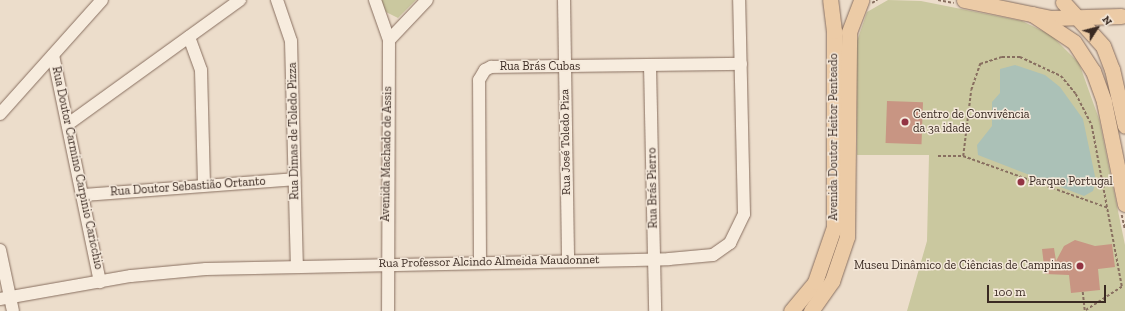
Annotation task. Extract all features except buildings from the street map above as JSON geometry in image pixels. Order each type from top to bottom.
[{"type":"main road","name":"Avenida Doutor Heitor Penteado","points":[[791,311],[815,282],[834,227],[834,31],[830,0]]},
{"type":"main road","name":"Avenida Doutor Heitor Penteado","points":[[810,311],[832,281],[847,237],[849,32],[861,0]]},
{"type":"main road","points":[[1059,1],[1123,17]]},
{"type":"main road","points":[[1059,1],[1078,17],[1095,35],[1112,69],[1125,126]]},
{"type":"main road","points":[[963,2],[1051,18],[1104,16],[1123,17]]},
{"type":"main road","points":[[1032,14],[1074,42],[1093,71],[1106,107],[1123,206]]},
{"type":"main road","points":[[1095,35],[1096,23],[1104,16]]},
{"type":"street","points":[[0,114],[102,0]]},
{"type":"street","points":[[68,124],[240,0]]},
{"type":"street","name":"Rua Dimas de Toledo Pizza","points":[[277,0],[291,41],[297,265]]},
{"type":"street","name":"Avenida Machado de Assis","points":[[375,0],[388,40],[386,264],[388,311]]},
{"type":"street","points":[[388,40],[427,0]]},
{"type":"street","name":"Rua José Toledo Piza","points":[[564,0],[568,260]]},
{"type":"street","name":"Rua Professor Alcindo Almeida Maudonnet","points":[[5,298],[100,282],[206,269],[297,265],[654,259],[713,255],[730,242],[742,223],[739,0]]},
{"type":"street","points":[[189,37],[201,70],[204,185]]},
{"type":"street","name":"Rua Doutor Carmino Carpinio Caricchio","points":[[54,55],[100,282]]},
{"type":"street","name":"Rua Brás Cubas","points":[[480,261],[481,75],[491,67],[741,64]]},
{"type":"street","name":"Rua Brás Pierro","points":[[650,65],[655,311]]},
{"type":"street","name":"Rua Doutor Sebastião Ortanto","points":[[82,195],[294,179]]},
{"type":"street","points":[[0,250],[5,298],[13,311]]},
{"type":"path","points":[[938,0],[963,2]]},
{"type":"path","points":[[963,156],[971,90],[980,64],[1002,57],[1028,60],[1061,76],[1076,94],[1092,126],[1122,287],[1086,311],[1083,292]]},
{"type":"path","points":[[938,156],[963,156],[1108,208]]},
{"type":"path","points":[[1123,206],[1125,229]]},
{"type":"shaded area","points":[[381,0],[416,0],[398,18],[386,12]]},
{"type":"shaded area","name":"Parque Portugal","points":[[888,0],[921,1],[1022,21],[1051,35],[1079,63],[1099,119],[1125,245],[1125,311],[907,311],[927,241],[929,155],[857,155],[857,41],[867,12]]},
{"type":"shaded area","points":[[1015,65],[1045,75],[1060,87],[1083,119],[1096,181],[1093,191],[1084,196],[978,155],[977,145],[992,126],[992,102],[1000,93],[1000,69]]},
{"type":"place","name":"Centro de Convivência da 3a idade","points":[[905,122]]},
{"type":"place","name":"Parque Portugal","points":[[1021,182]]},
{"type":"place","name":"Museu Dinâmico de Ciências de Campinas","points":[[1080,266]]}]
